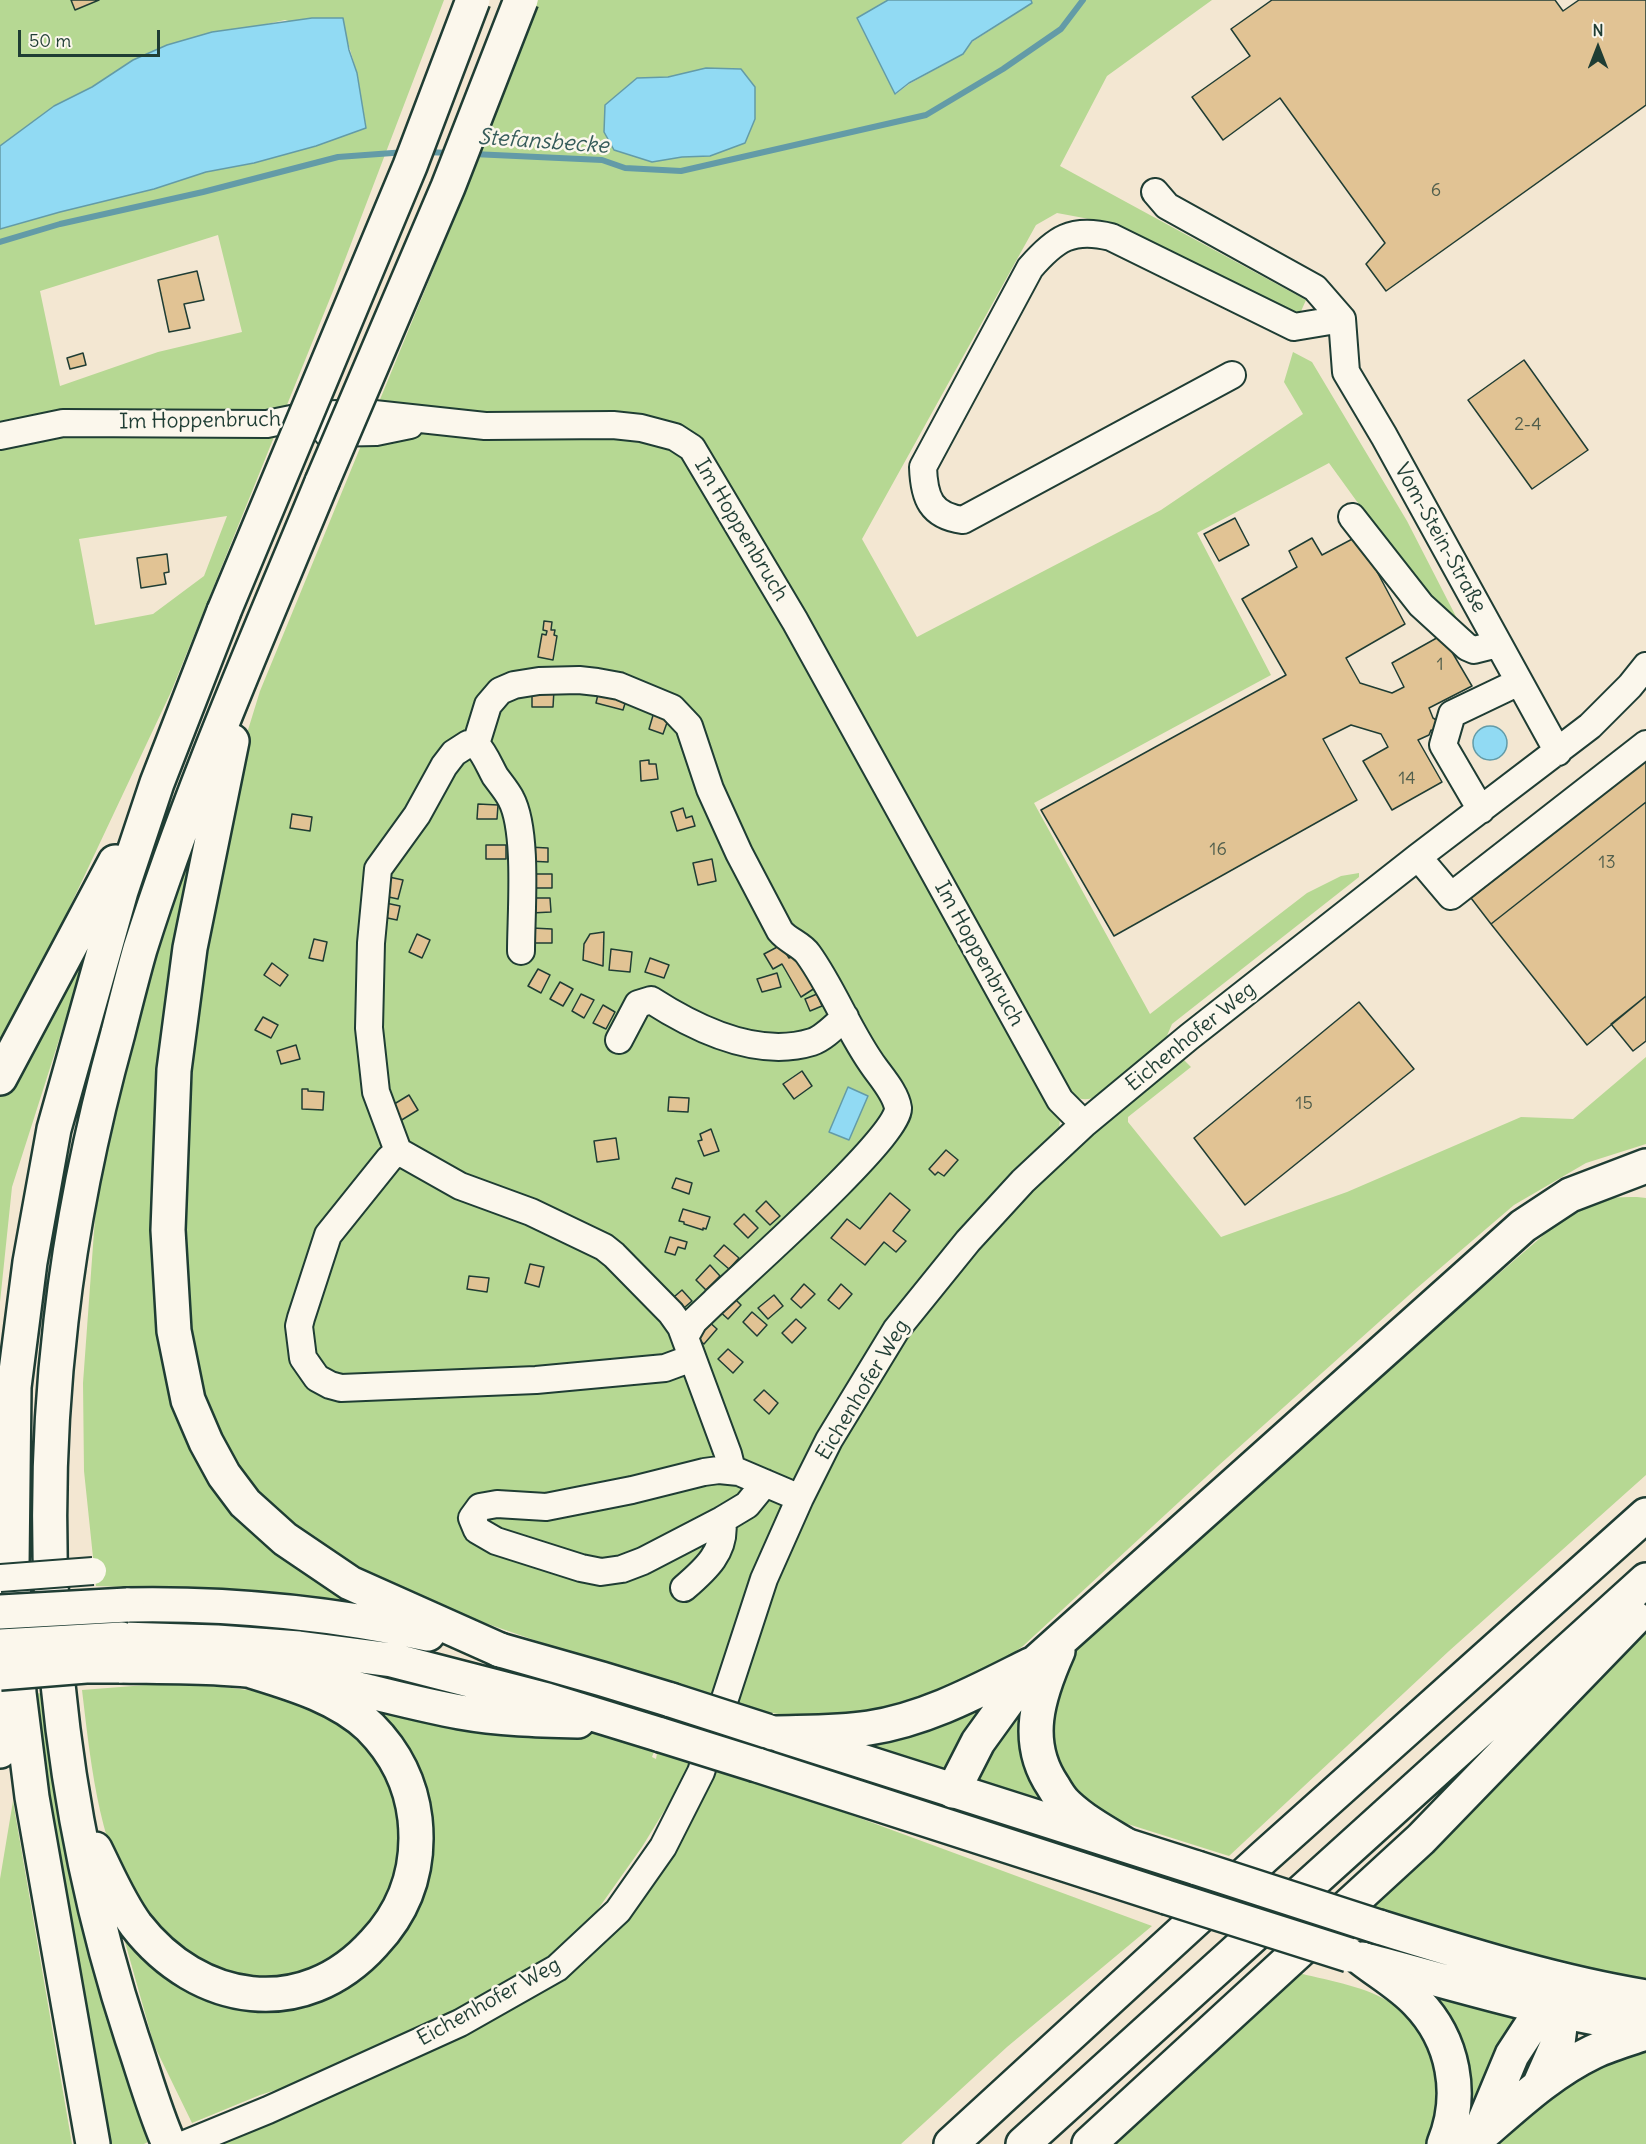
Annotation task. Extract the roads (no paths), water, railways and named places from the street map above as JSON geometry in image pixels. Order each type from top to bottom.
[{"type":"main road","points":[[0,1751],[14,1387],[40,1196],[54,1129],[111,925],[156,783],[224,611],[410,166],[473,0]]},
{"type":"main road","points":[[169,2144],[112,1975],[89,1881],[75,1804],[57,1665],[50,1561],[51,1449],[60,1323],[70,1255],[98,1107],[139,952],[186,813],[262,626],[448,187],[521,0]]},
{"type":"main road","points":[[262,626],[228,758],[190,948],[174,1070],[168,1230],[174,1331],[188,1400],[206,1442],[224,1475],[245,1503],[285,1539],[350,1583],[500,1650]]},
{"type":"main road","points":[[0,1078],[156,783]]},
{"type":"main road","points":[[953,1828],[950,1814],[953,1791],[978,1742],[1035,1663],[1523,1226],[1570,1195],[1646,1166]]},
{"type":"main road","points":[[1605,1180],[1646,1183]]},
{"type":"main road","points":[[1592,1563],[1646,1503]]},
{"type":"main road","points":[[951,2144],[1264,1857],[1646,1515]]},
{"type":"main road","points":[[6,1576],[32,1797],[93,2144]]},
{"type":"main road","points":[[1023,2144],[1646,1580]]},
{"type":"main road","points":[[0,1612],[127,1605],[221,1606],[332,1616],[391,1626],[500,1650],[670,1700],[1500,1964],[1555,1999],[1646,1997]]},
{"type":"main road","points":[[1089,2144],[1421,1839],[1646,1605]]},
{"type":"main road","points":[[1064,1638],[1045,1680],[1036,1716],[1035,1744],[1045,1775],[1065,1803],[1092,1825],[1124,1844]]},
{"type":"main road","points":[[0,1673],[86,1666],[121,1653],[217,1642],[299,1648],[392,1660],[618,1721],[1355,1957],[1555,1999],[1646,2026]]},
{"type":"main road","points":[[0,1646],[121,1653],[312,1679],[438,1708],[497,1718],[618,1721]]},
{"type":"main road","points":[[770,1732],[855,1730],[910,1719],[949,1705],[1035,1663]]},
{"type":"main road","points":[[75,1804],[117,1894],[131,1918],[164,1954],[201,1980],[237,1992],[279,1994],[334,1977],[361,1958],[397,1916],[412,1879],[417,1835],[408,1786],[400,1766],[369,1726],[347,1711],[296,1685],[248,1670]]},
{"type":"main road","points":[[1355,1957],[1417,2002],[1441,2035],[1452,2068],[1455,2091],[1451,2121],[1444,2144]]},
{"type":"main road","points":[[1539,2086],[1556,2052],[1560,2033],[1555,1999]]},
{"type":"main road","points":[[1475,2141],[1512,2055],[1555,1999]]},
{"type":"main road","points":[[1475,2141],[1539,2086],[1591,2053],[1646,2033]]},
{"type":"street","points":[[1155,192],[1167,206],[1315,288],[1342,319]]},
{"type":"street","points":[[1232,375],[963,520],[946,518],[932,506],[923,488],[923,467],[1030,268],[1047,248],[1061,239],[1076,234],[1095,233],[1111,237],[1294,327],[1342,319]]},
{"type":"street","name":"Vom-Stein-Straße","points":[[1342,319],[1346,372],[1384,436],[1558,752]]},
{"type":"street","name":"Im Hoppenbruch","points":[[0,436],[63,423],[267,424],[311,415],[365,413],[485,426],[613,425],[641,428],[675,437],[692,448],[795,621],[1060,1100],[1084,1124]]},
{"type":"street","points":[[1353,517],[1421,605],[1467,647],[1474,651],[1498,644]]},
{"type":"street","name":"Eichenhofer Weg","points":[[185,2144],[268,2110],[460,2023],[557,1968],[618,1911],[663,1847],[701,1772],[764,1580],[800,1498],[829,1440],[896,1330],[968,1240],[1023,1181],[1084,1124],[1189,1037],[1418,857],[1590,726],[1630,687],[1646,666]]},
{"type":"street","points":[[398,1151],[328,1235],[299,1326],[303,1358],[317,1378],[341,1388],[465,1384],[665,1368],[688,1347],[694,1321],[866,1156],[896,1118],[898,1109],[895,1098],[861,1049],[834,993],[806,951],[787,939],[780,931],[710,789],[689,726],[672,708],[619,686],[597,682],[539,681],[514,685],[500,691],[488,705],[476,744]]},
{"type":"street","points":[[1481,810],[1443,745],[1452,714],[1519,682]]},
{"type":"street","points":[[521,951],[521,853],[518,822],[511,799],[495,776],[483,752],[476,744],[468,744],[454,753],[444,766],[417,815],[378,869],[371,943],[369,1028],[376,1092],[398,1151],[460,1186],[539,1216],[604,1247],[671,1314],[688,1347],[732,1470]]},
{"type":"street","points":[[1418,857],[1451,896],[1646,744]]},
{"type":"street","points":[[619,1040],[638,1004],[651,1000],[675,1016],[719,1036],[757,1045],[779,1047],[813,1042],[845,1017]]},
{"type":"street","points":[[765,1483],[747,1505],[722,1520],[643,1562],[622,1569],[601,1572],[580,1568],[496,1541],[477,1530],[472,1518],[480,1507],[497,1504],[546,1507],[632,1490],[704,1472],[732,1470],[765,1483],[800,1498]]},
{"type":"street","points":[[684,1588],[709,1566],[716,1556],[723,1530],[722,1520]]},
{"type":"street","points":[[6,1576],[93,1571]]},
{"type":"water","points":[[888,0],[1031,0],[1032,3],[972,41],[963,54],[909,83],[895,94],[857,18]]},
{"type":"water","points":[[312,18],[343,18],[349,50],[357,73],[366,128],[316,146],[254,163],[206,172],[154,189],[0,229],[0,146],[54,106],[92,87],[133,60],[167,45],[212,32]]},
{"type":"water","points":[[706,68],[741,69],[755,87],[755,119],[745,143],[710,156],[682,157],[652,162],[614,150],[604,132],[605,105],[637,78],[668,77]]},
{"type":"water","points":[[1490,726],[1502,731],[1507,743],[1502,755],[1490,760],[1478,755],[1473,743],[1478,731]]},
{"type":"water","points":[[848,1087],[868,1096],[849,1140],[829,1132]]},
{"type":"waterway","name":"Stefansbecke","points":[[473,154],[602,160],[625,168],[681,171],[926,115],[1003,69],[1061,29],[1083,0]]},
{"type":"waterway","name":"Stefansbecke","points":[[0,242],[60,224],[203,192],[338,157],[406,152]]},
{"type":"waterway","name":"Stefansbecke","points":[[425,152],[451,153]]}]
